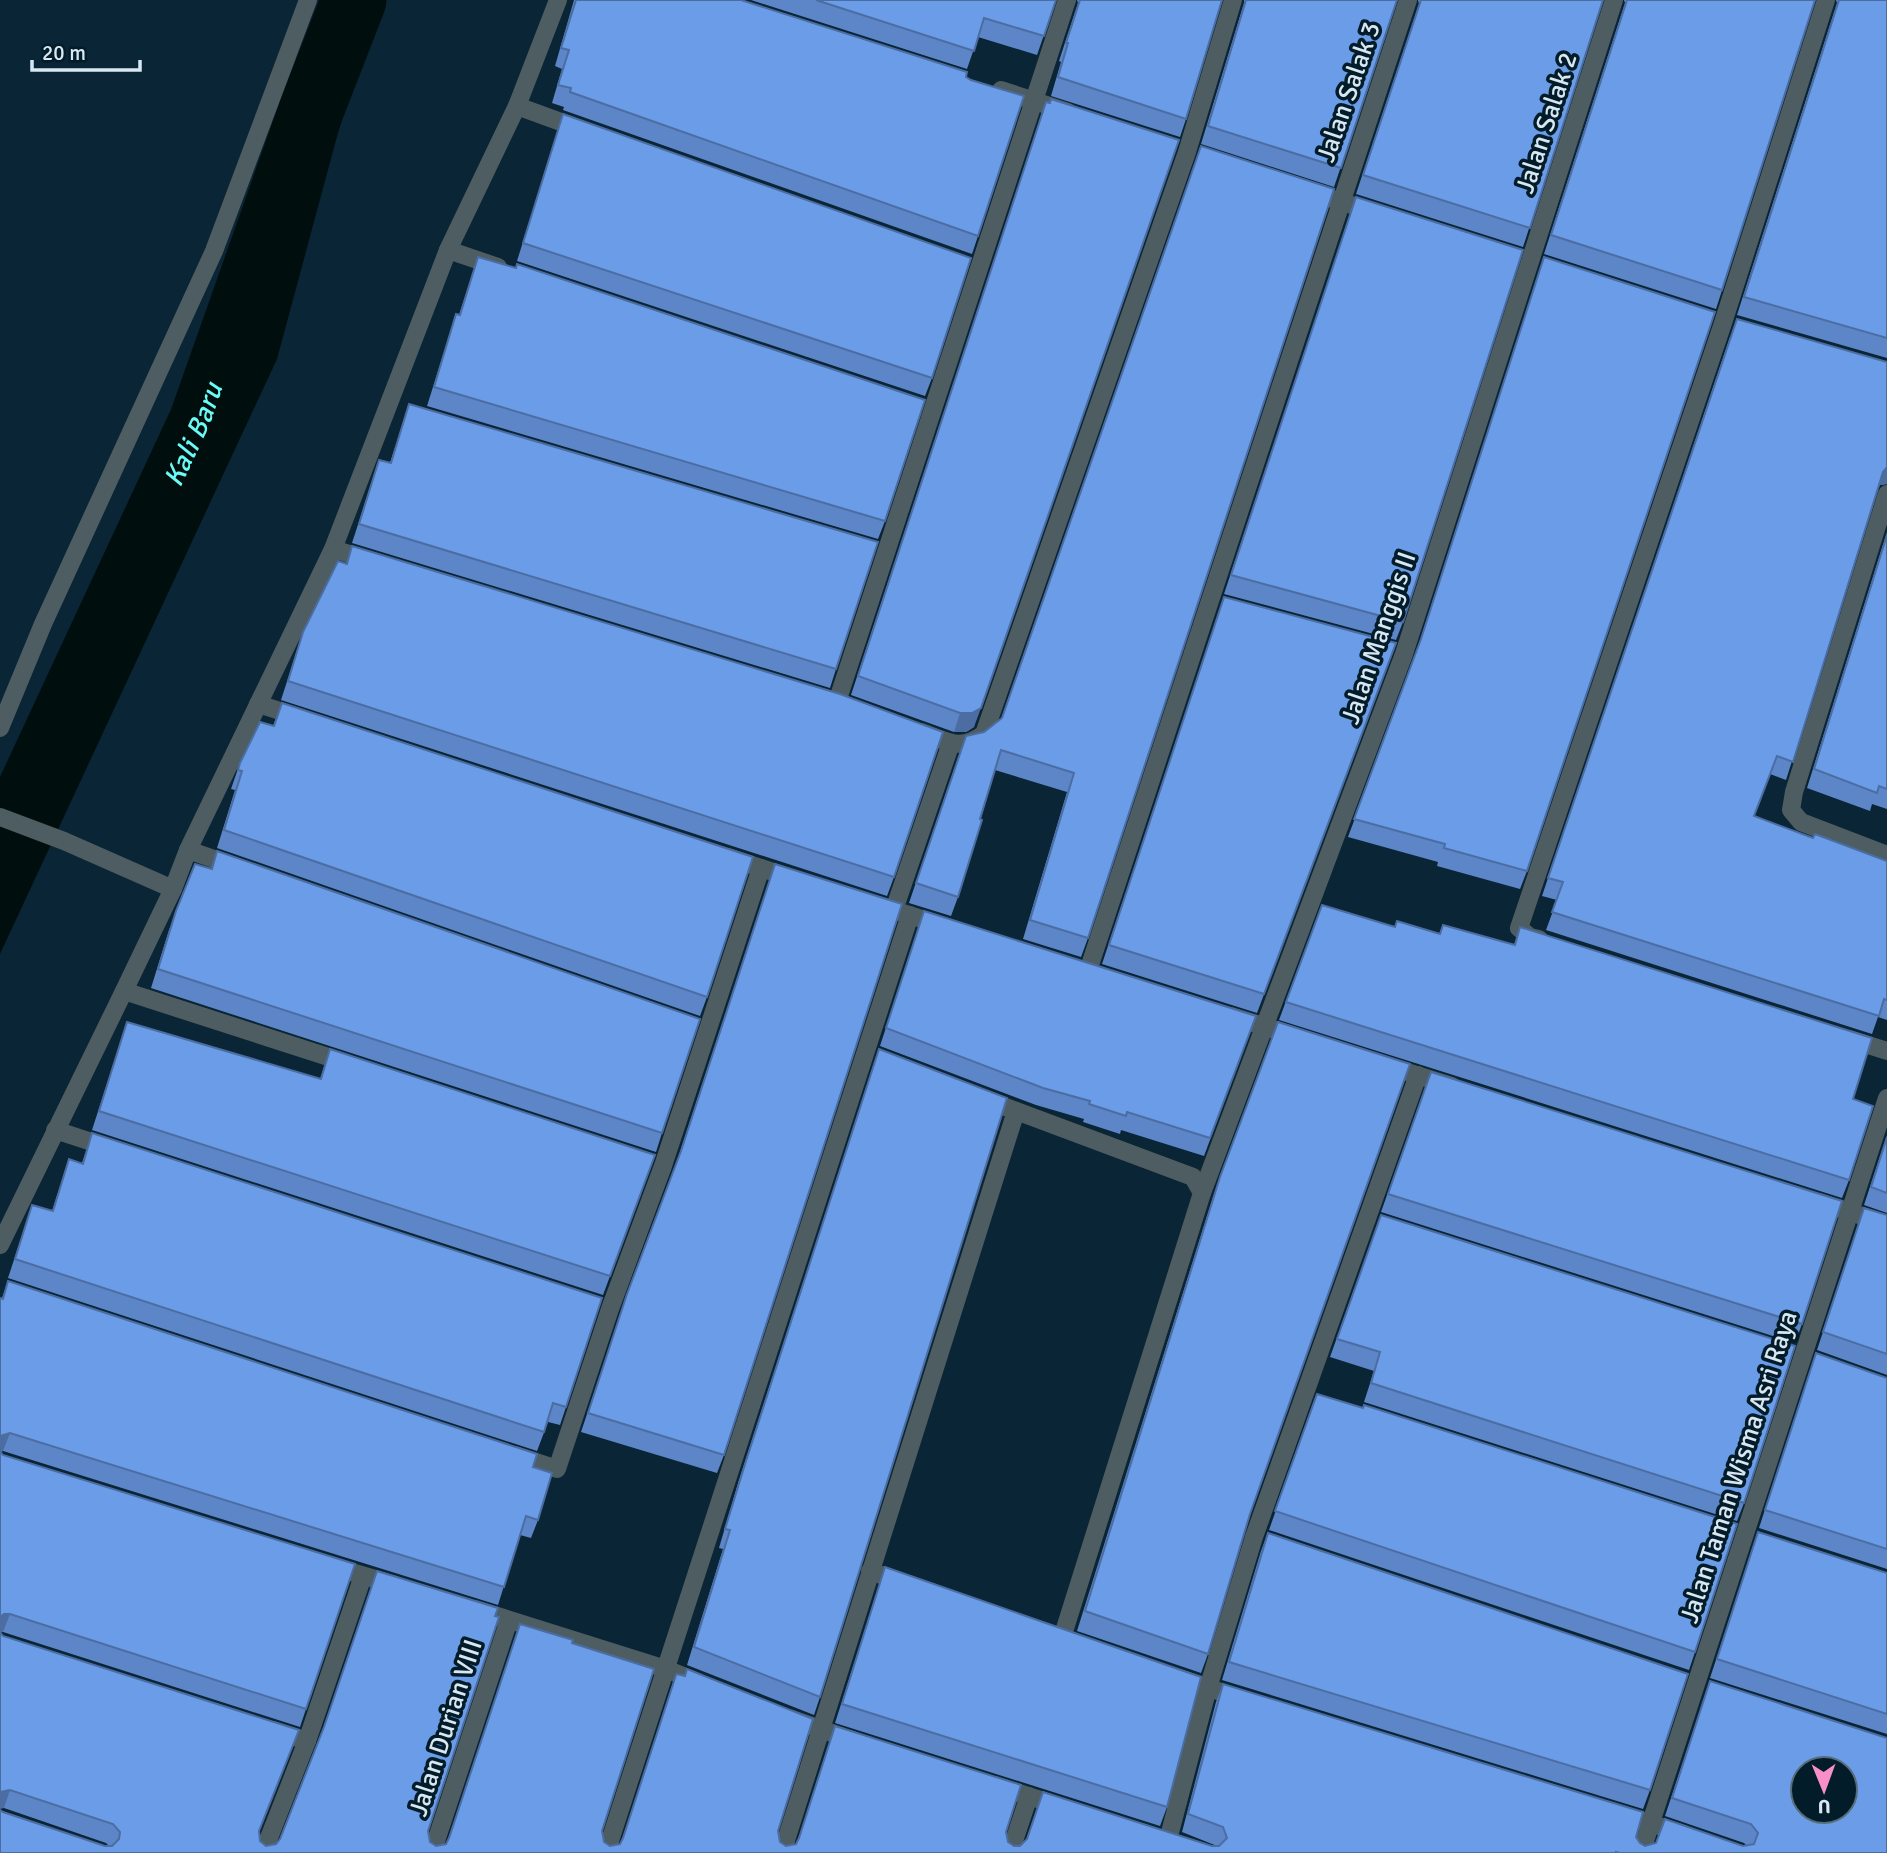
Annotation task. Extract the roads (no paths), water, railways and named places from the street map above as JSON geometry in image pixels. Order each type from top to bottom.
[{"type":"street","points":[[0,728],[43,624],[214,251],[308,0]]},
{"type":"street","points":[[0,1245],[173,890],[188,850],[332,549],[395,408],[448,250],[517,106],[558,0]]},
{"type":"street","points":[[837,702],[880,551],[972,267],[1067,0]]},
{"type":"street","points":[[901,725],[951,743],[967,745],[984,734],[1187,152],[1233,0]]},
{"type":"street","name":"Jalan Salak 3","points":[[1088,971],[1218,604],[1340,201],[1408,0]]},
{"type":"street","name":"Jalan Salak 2","points":[[1529,261],[1538,241],[1614,0]]},
{"type":"street","points":[[1556,945],[1530,937],[1519,928],[1723,323],[1826,0]]},
{"type":"street","points":[[980,84],[1084,117]]},
{"type":"street","points":[[517,106],[596,134]]},
{"type":"street","points":[[1289,185],[1390,217]]},
{"type":"street","points":[[448,250],[512,272]]},
{"type":"street","name":"Jalan Manggis II","points":[[1062,1638],[1202,1193],[1398,652],[1529,261]]},
{"type":"street","points":[[1887,494],[1794,792],[1791,810],[1801,822],[1887,855]]},
{"type":"street","points":[[332,549],[386,565]]},
{"type":"street","points":[[258,704],[325,726]]},
{"type":"street","points":[[606,1853],[872,1056],[902,913],[951,743]]},
{"type":"street","points":[[0,817],[64,841],[173,890]]},
{"type":"street","points":[[188,850],[253,873]]},
{"type":"street","points":[[708,851],[814,885]]},
{"type":"street","points":[[504,1451],[557,1469],[603,1307],[657,1164],[700,1028],[761,868]]},
{"type":"street","points":[[867,902],[961,931]]},
{"type":"street","points":[[124,991],[361,1068]]},
{"type":"street","points":[[1213,1011],[1315,1043]]},
{"type":"street","points":[[1834,1034],[1887,1051]]},
{"type":"street","points":[[1367,1059],[1471,1092]]},
{"type":"street","points":[[1189,1847],[1162,1838],[1208,1688],[1373,1221],[1418,1075]]},
{"type":"street","points":[[966,1092],[1193,1177],[1202,1193]]},
{"type":"street","name":"Jalan Taman Wisma Asri Raya","points":[[1641,1853],[1887,1098]]},
{"type":"street","points":[[782,1853],[1016,1111]]},
{"type":"street","points":[[55,1130],[121,1151]]},
{"type":"street","points":[[1797,1195],[1887,1224]]},
{"type":"street","points":[[311,1560],[416,1592]]},
{"type":"street","points":[[870,1572],[921,1589]]},
{"type":"street","points":[[263,1853],[307,1741],[363,1576]]},
{"type":"street","points":[[456,1604],[666,1669],[717,1689]]},
{"type":"street","name":"Jalan Durian VIII","points":[[432,1853],[509,1619]]},
{"type":"street","points":[[1159,1671],[1261,1704]]},
{"type":"street","points":[[768,1710],[872,1747]]},
{"type":"street","points":[[256,1725],[307,1741]]},
{"type":"street","points":[[977,1780],[1080,1812]]},
{"type":"street","points":[[1010,1853],[1029,1796]]},
{"type":"street","points":[[1602,1808],[1702,1840]]},
{"type":"water","points":[[338,0],[381,0],[353,77],[277,359],[0,954],[0,869],[117,609],[268,252],[326,29]]},
{"type":"waterway","name":"Kali Baru","points":[[0,854],[201,422],[312,108],[354,0]]}]
